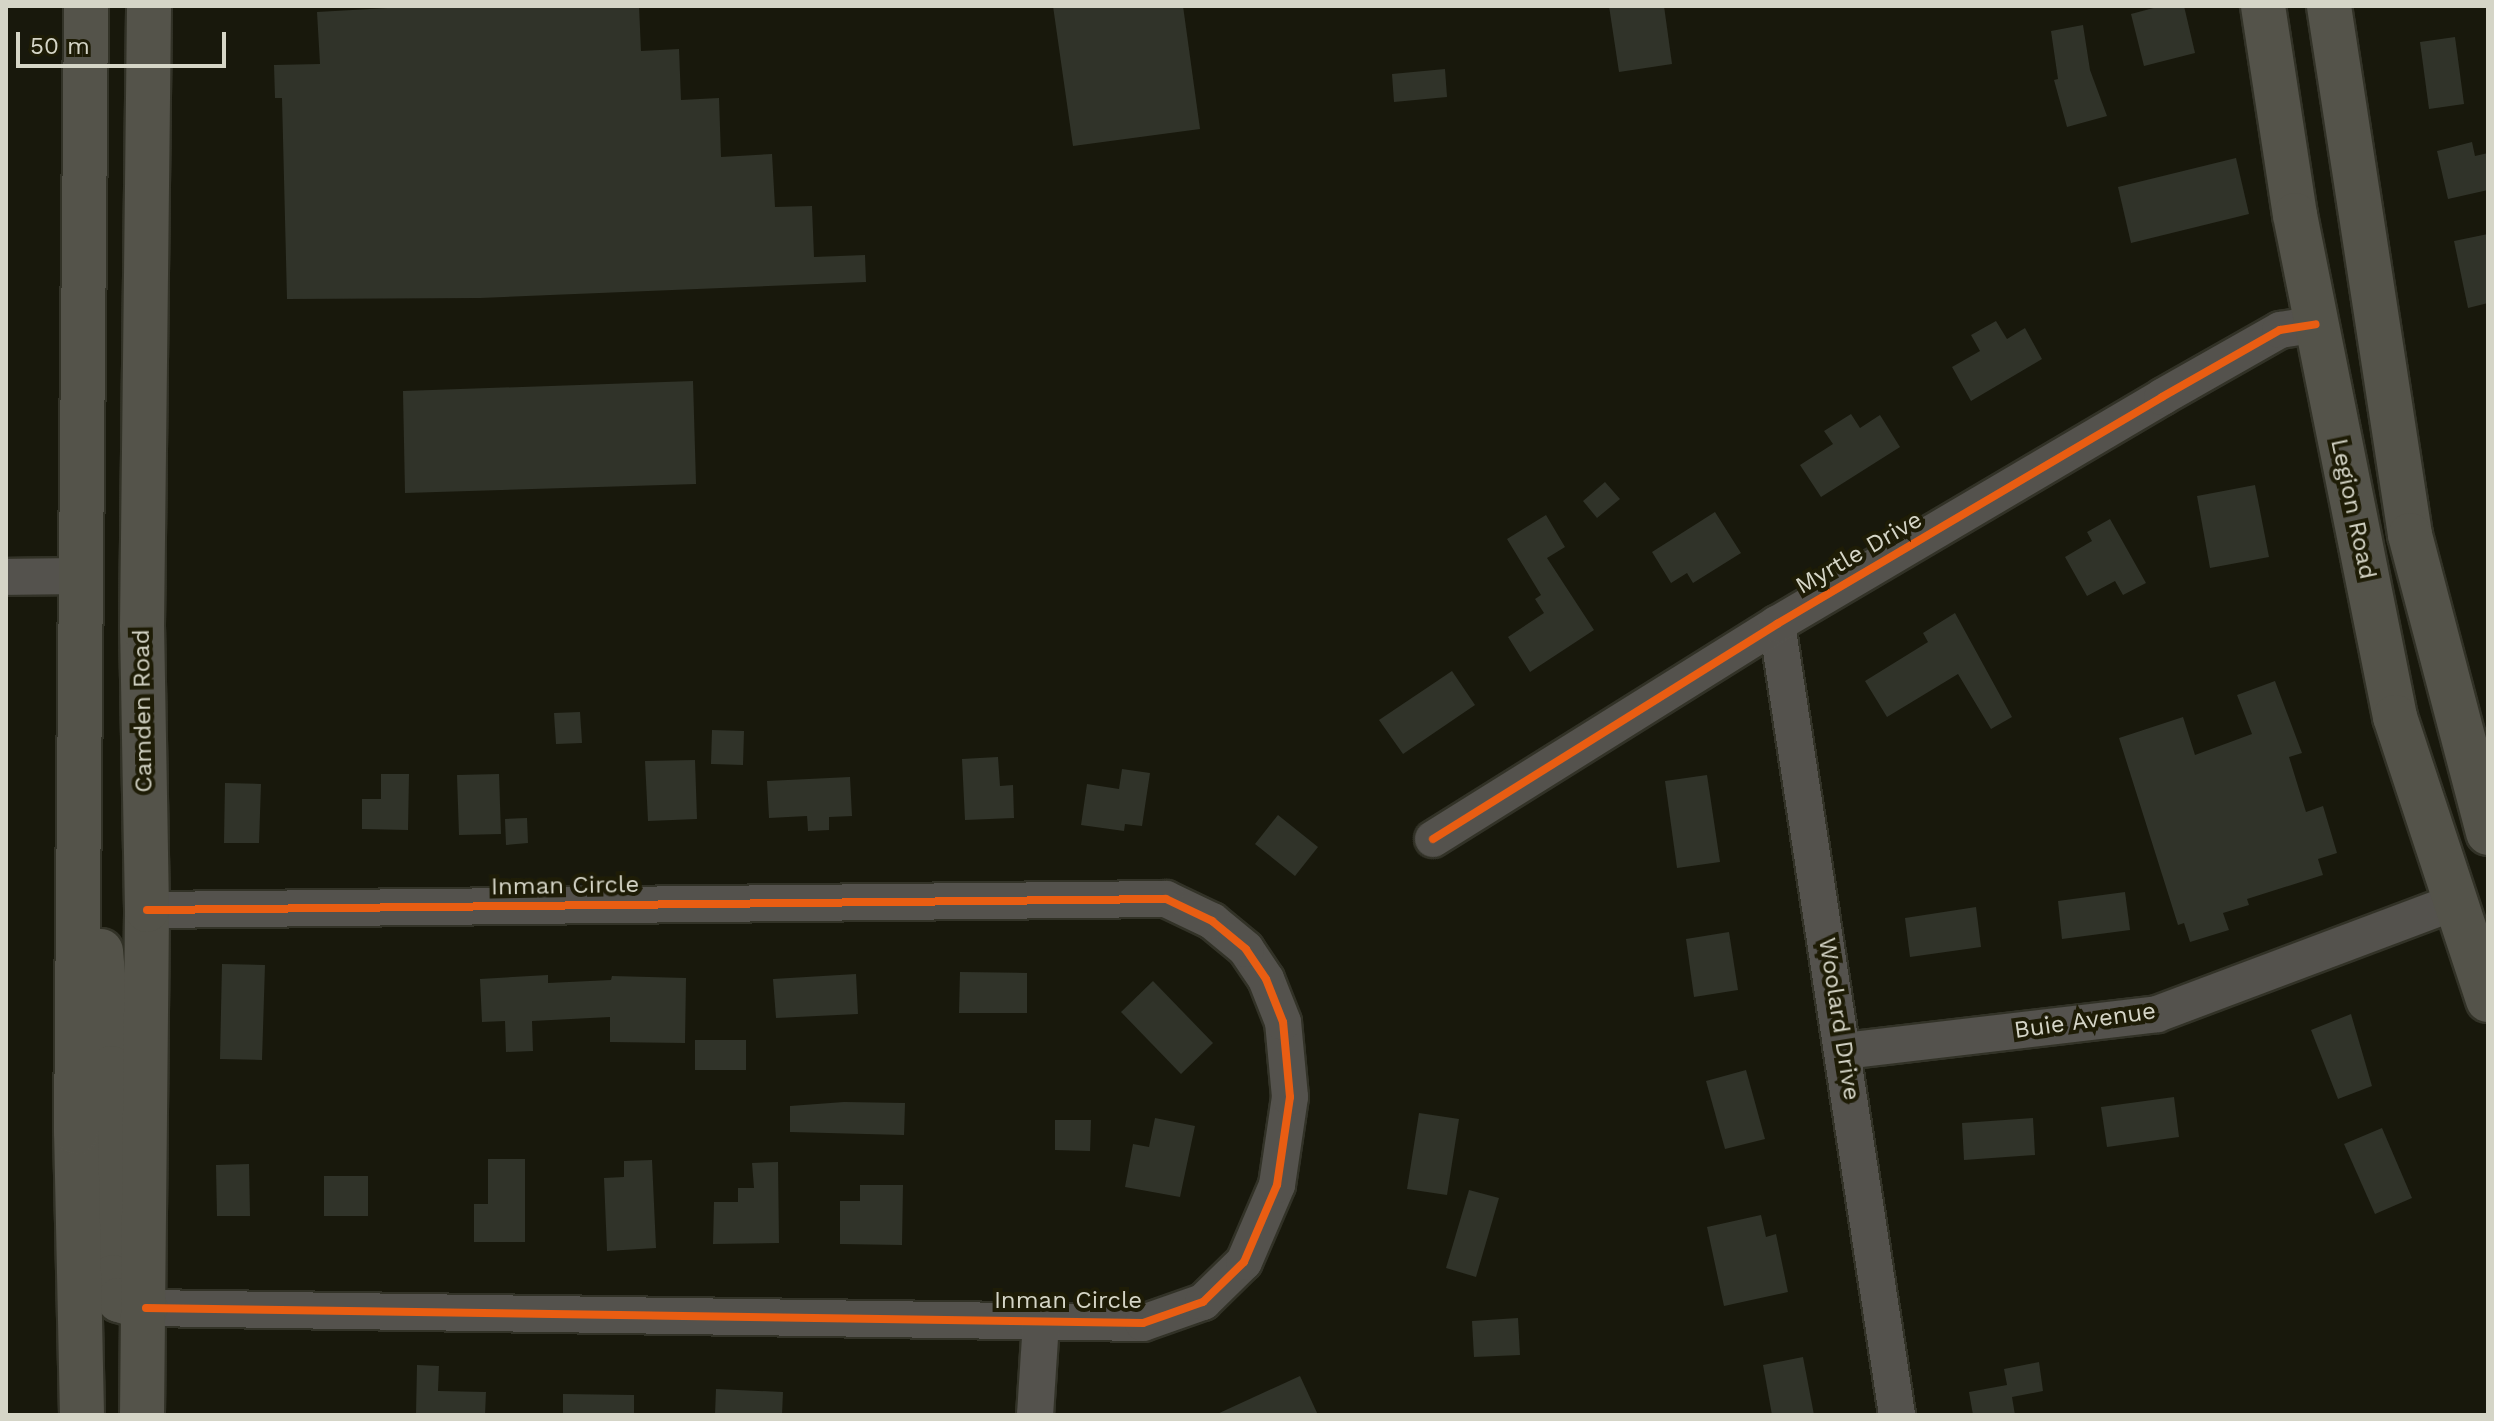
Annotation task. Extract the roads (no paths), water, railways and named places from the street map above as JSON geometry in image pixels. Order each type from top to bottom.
[{"type":"main road","points":[[82,1415],[76,1132],[86,6]]},
{"type":"main road","name":"Camden Road","points":[[142,1415],[146,1308],[147,910],[142,627],[149,6]]},
{"type":"main road","name":"Legion Road","points":[[2263,6],[2316,324],[2395,717],[2452,903],[2487,997]]},
{"type":"main road","points":[[2329,6],[2410,535],[2488,833]]},
{"type":"main road","points":[[78,880],[105,962],[115,1291],[124,1305],[146,1308]]},
{"type":"main road","points":[[82,1340],[110,1340],[112,1415]]},
{"type":"street","name":"Myrtle Drive","points":[[1433,839],[1777,624],[2280,330],[2316,324]]},
{"type":"street","points":[[6,577],[81,576]]},
{"type":"street","name":"Woolard Drive","points":[[1777,624],[1897,1415]]},
{"type":"street","name":"Inman Circle","points":[[146,1308],[1143,1323],[1174,1317],[1203,1302],[1244,1262],[1277,1185],[1290,1097],[1283,1022],[1266,979],[1246,949],[1191,907],[1166,899],[147,910]]},
{"type":"street","name":"Buie Avenue","points":[[1844,1051],[2157,1014],[2452,903]]},
{"type":"street","points":[[1035,1415],[1041,1322]]}]
